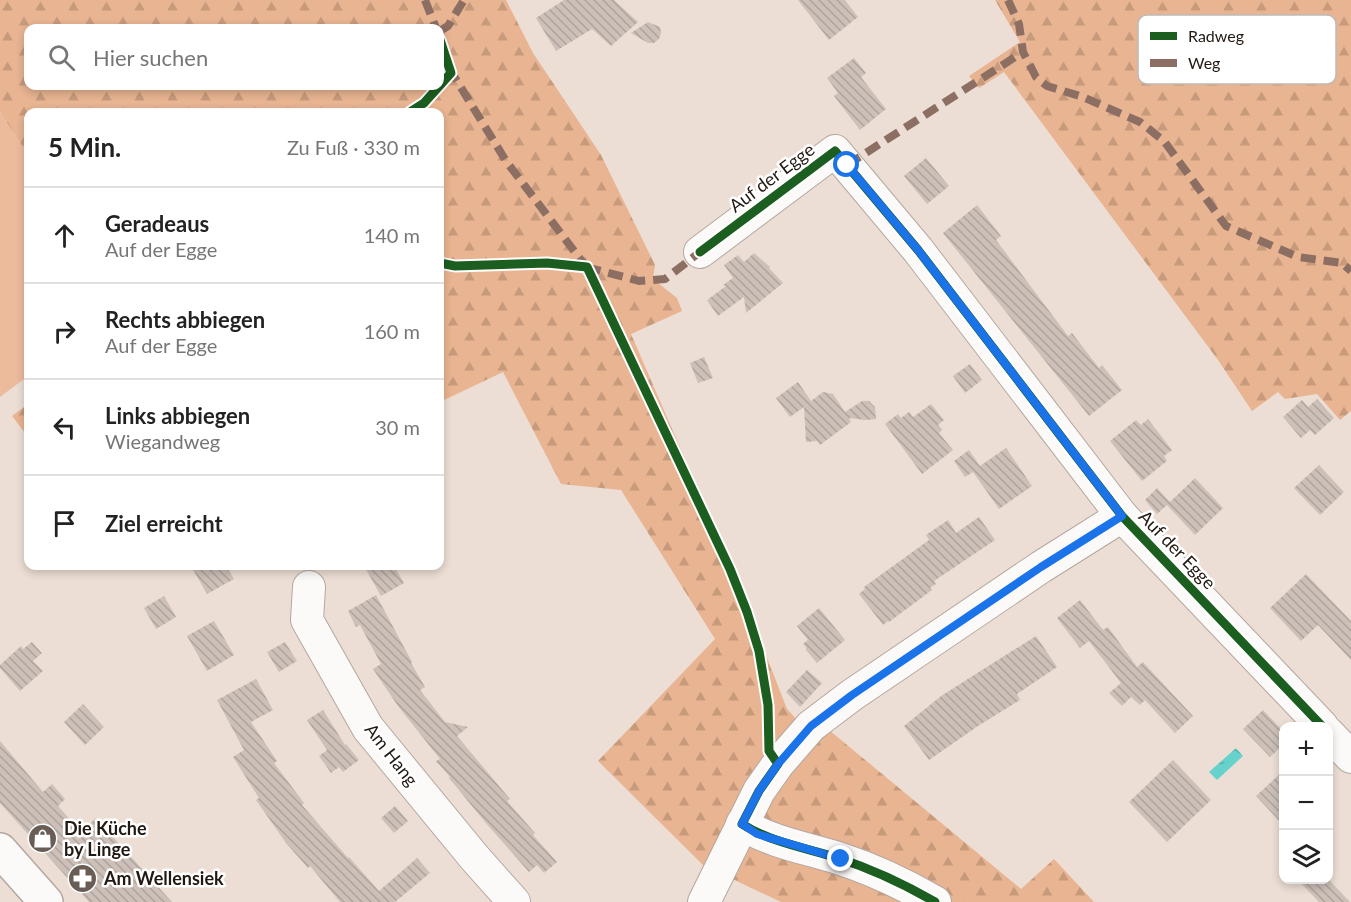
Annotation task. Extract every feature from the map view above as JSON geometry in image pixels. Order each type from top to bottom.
[{"type":"main road","points":[[0,850],[46,902]]},
{"type":"street","name":"Auf der Egge","points":[[700,252],[835,151],[918,250],[1122,516],[1318,722]]},
{"type":"street","name":"Auf der Egge","points":[[704,902],[759,791],[771,773],[811,726],[852,695],[1041,567],[1122,516]]},
{"type":"street","name":"Am Hang","points":[[309,587],[307,620],[368,728],[514,902]]},
{"type":"street","points":[[1333,737],[1351,757]]},
{"type":"street","points":[[742,824],[757,834],[841,859],[895,879],[935,902]]},
{"type":"green space","points":[[0,0],[506,0],[533,53],[601,155],[655,265],[653,279],[677,298],[682,311],[631,334],[733,570],[787,709],[800,723],[768,761],[704,866],[598,761],[715,639],[621,490],[561,484],[503,372],[444,400],[444,108],[24,108],[24,149],[0,112]]},
{"type":"green space","points":[[995,0],[1351,0],[1351,411],[1340,420],[1317,394],[1285,399],[1278,392],[1252,411],[1218,360],[1004,72],[979,88],[969,76],[1020,42]]},
{"type":"green space","points":[[24,407],[24,432],[12,416]]},
{"type":"green space","points":[[829,730],[1021,889],[1054,859],[1094,902],[949,902],[759,823],[788,772]]},
{"type":"green space","points":[[750,845],[851,876],[913,902],[781,902],[726,876]]},
{"type":"shaded area","points":[[0,112],[24,149],[24,379],[0,397]]},
{"type":"water","points":[[1236,748],[1243,756],[1217,780],[1209,772]]},
{"type":"building","points":[[564,0],[614,0],[638,22],[611,46],[592,29],[556,51],[536,18]]},
{"type":"building","points":[[798,0],[845,0],[858,17],[829,40]]},
{"type":"building","points":[[648,22],[660,27],[659,39],[654,43],[648,43],[631,33]]},
{"type":"building","points":[[854,58],[866,73],[861,77],[886,109],[860,130],[834,96],[838,93],[827,78]]},
{"type":"building","points":[[926,158],[949,186],[927,204],[904,176]]},
{"type":"building","points":[[977,205],[1001,236],[996,240],[1068,336],[1072,333],[1099,368],[1102,365],[1122,390],[1089,416],[943,233]]},
{"type":"building","points":[[754,253],[783,283],[746,313],[744,297],[718,316],[707,300],[733,278],[724,265],[738,255],[744,262]]},
{"type":"building","points":[[704,357],[713,378],[698,383],[690,363]]},
{"type":"building","points":[[970,364],[982,380],[965,393],[953,376]]},
{"type":"building","points":[[798,382],[811,401],[823,392],[833,394],[845,412],[862,401],[869,401],[875,407],[876,419],[849,418],[851,422],[820,445],[817,441],[806,442],[804,407],[790,417],[776,398]]},
{"type":"building","points":[[1317,399],[1334,418],[1315,435],[1310,430],[1301,438],[1283,417],[1302,400],[1308,407]]},
{"type":"building","points":[[931,404],[944,420],[938,425],[942,430],[939,433],[953,450],[922,474],[885,424],[898,414],[901,418],[909,412],[913,417]]},
{"type":"building","points":[[1148,419],[1172,450],[1164,456],[1167,461],[1142,481],[1110,441],[1136,420],[1141,425]]},
{"type":"building","points":[[1006,448],[1032,486],[999,509],[973,472],[965,477],[954,461],[969,450],[980,466]]},
{"type":"building","points":[[1319,465],[1344,492],[1320,515],[1294,488]]},
{"type":"building","points":[[1195,478],[1223,508],[1195,535],[1167,505],[1157,514],[1145,500],[1157,488],[1170,502]]},
{"type":"building","points":[[979,517],[995,540],[934,581],[936,584],[930,588],[932,590],[883,625],[859,594],[865,589],[864,587],[929,540],[926,535],[948,520],[956,533]]},
{"type":"building","points":[[193,570],[228,570],[234,579],[207,594]]},
{"type":"building","points":[[366,570],[396,570],[404,583],[381,596]]},
{"type":"building","points":[[1306,574],[1351,621],[1351,660],[1318,625],[1301,641],[1270,608]]},
{"type":"building","points":[[376,595],[425,687],[420,690],[445,722],[468,727],[457,736],[510,799],[507,801],[557,862],[544,873],[537,865],[529,872],[485,822],[436,761],[440,759],[398,706],[373,669],[381,664],[360,625],[356,627],[348,611]]},
{"type":"building","points":[[164,596],[176,617],[156,629],[144,608]]},
{"type":"building","points":[[1080,600],[1103,630],[1108,627],[1137,667],[1143,662],[1193,716],[1175,733],[1145,700],[1140,705],[1131,697],[1122,706],[1109,693],[1121,683],[1089,641],[1080,648],[1057,618]]},
{"type":"building","points":[[819,608],[845,640],[817,663],[806,650],[803,644],[808,640],[797,626]]},
{"type":"building","points":[[214,621],[234,655],[207,671],[187,636]]},
{"type":"building","points":[[1036,636],[1057,667],[1017,694],[1020,700],[929,760],[904,726],[941,696]]},
{"type":"building","points":[[32,642],[42,653],[33,661],[43,671],[20,691],[0,668],[0,665],[21,646],[23,649]]},
{"type":"building","points":[[285,642],[297,661],[279,672],[267,652]]},
{"type":"building","points":[[807,670],[822,683],[800,707],[786,692]]},
{"type":"building","points":[[256,679],[273,710],[251,722],[277,761],[274,763],[304,803],[302,805],[348,858],[379,891],[417,858],[430,873],[395,902],[340,902],[310,866],[308,868],[286,843],[256,800],[259,798],[233,757],[244,750],[217,700]]},
{"type":"building","points":[[83,704],[104,727],[85,745],[64,722]]},
{"type":"building","points":[[323,710],[345,745],[359,760],[343,772],[339,767],[331,773],[319,756],[327,750],[307,720]]},
{"type":"building","points":[[1263,710],[1279,727],[1279,749],[1270,757],[1243,729]]},
{"type":"building","points":[[0,741],[43,792],[52,784],[65,799],[58,806],[81,832],[96,818],[172,902],[89,902],[0,803]]},
{"type":"building","points":[[1173,760],[1211,800],[1167,842],[1129,802]]},
{"type":"building","points":[[1279,775],[1279,821],[1256,796]]},
{"type":"building","points":[[395,806],[408,821],[394,833],[381,818]]},
{"type":"building","points":[[1302,884],[1333,884],[1350,902],[1319,902]]},
{"type":"marked path","points":[[425,0],[434,24]]},
{"type":"marked path","points":[[444,28],[448,26],[464,0]]},
{"type":"marked path","points":[[1008,0],[1019,24],[1023,52],[1036,77],[1047,86],[1083,97],[1140,122],[1164,141],[1226,226],[1298,257],[1342,263],[1351,271]]},
{"type":"marked path","points":[[847,165],[1023,52]]},
{"type":"marked path","points":[[449,68],[506,161],[587,268]]},
{"type":"marked path","points":[[586,267],[639,281],[665,279],[700,252]]},
{"type":"cycle path","points":[[444,52],[451,73],[444,81]]},
{"type":"cycle path","points":[[416,108],[436,90]]},
{"type":"cycle path","points":[[700,252],[835,151],[918,250],[1122,516],[1318,722]]},
{"type":"cycle path","points":[[444,264],[455,266],[547,263],[587,267],[730,569],[759,651],[768,705],[769,751],[778,764],[759,791],[742,824],[776,840],[863,867],[935,902]]},
{"type":"place","name":"Die Küche by Linge","points":[[43,839]]},
{"type":"place","name":"Am Wellensiek","points":[[83,879]]},
{"type":"route","points":[[841,859],[757,834],[742,824],[759,791],[778,764],[811,726],[852,695],[1041,567],[1122,516],[918,250],[847,165]]}]
